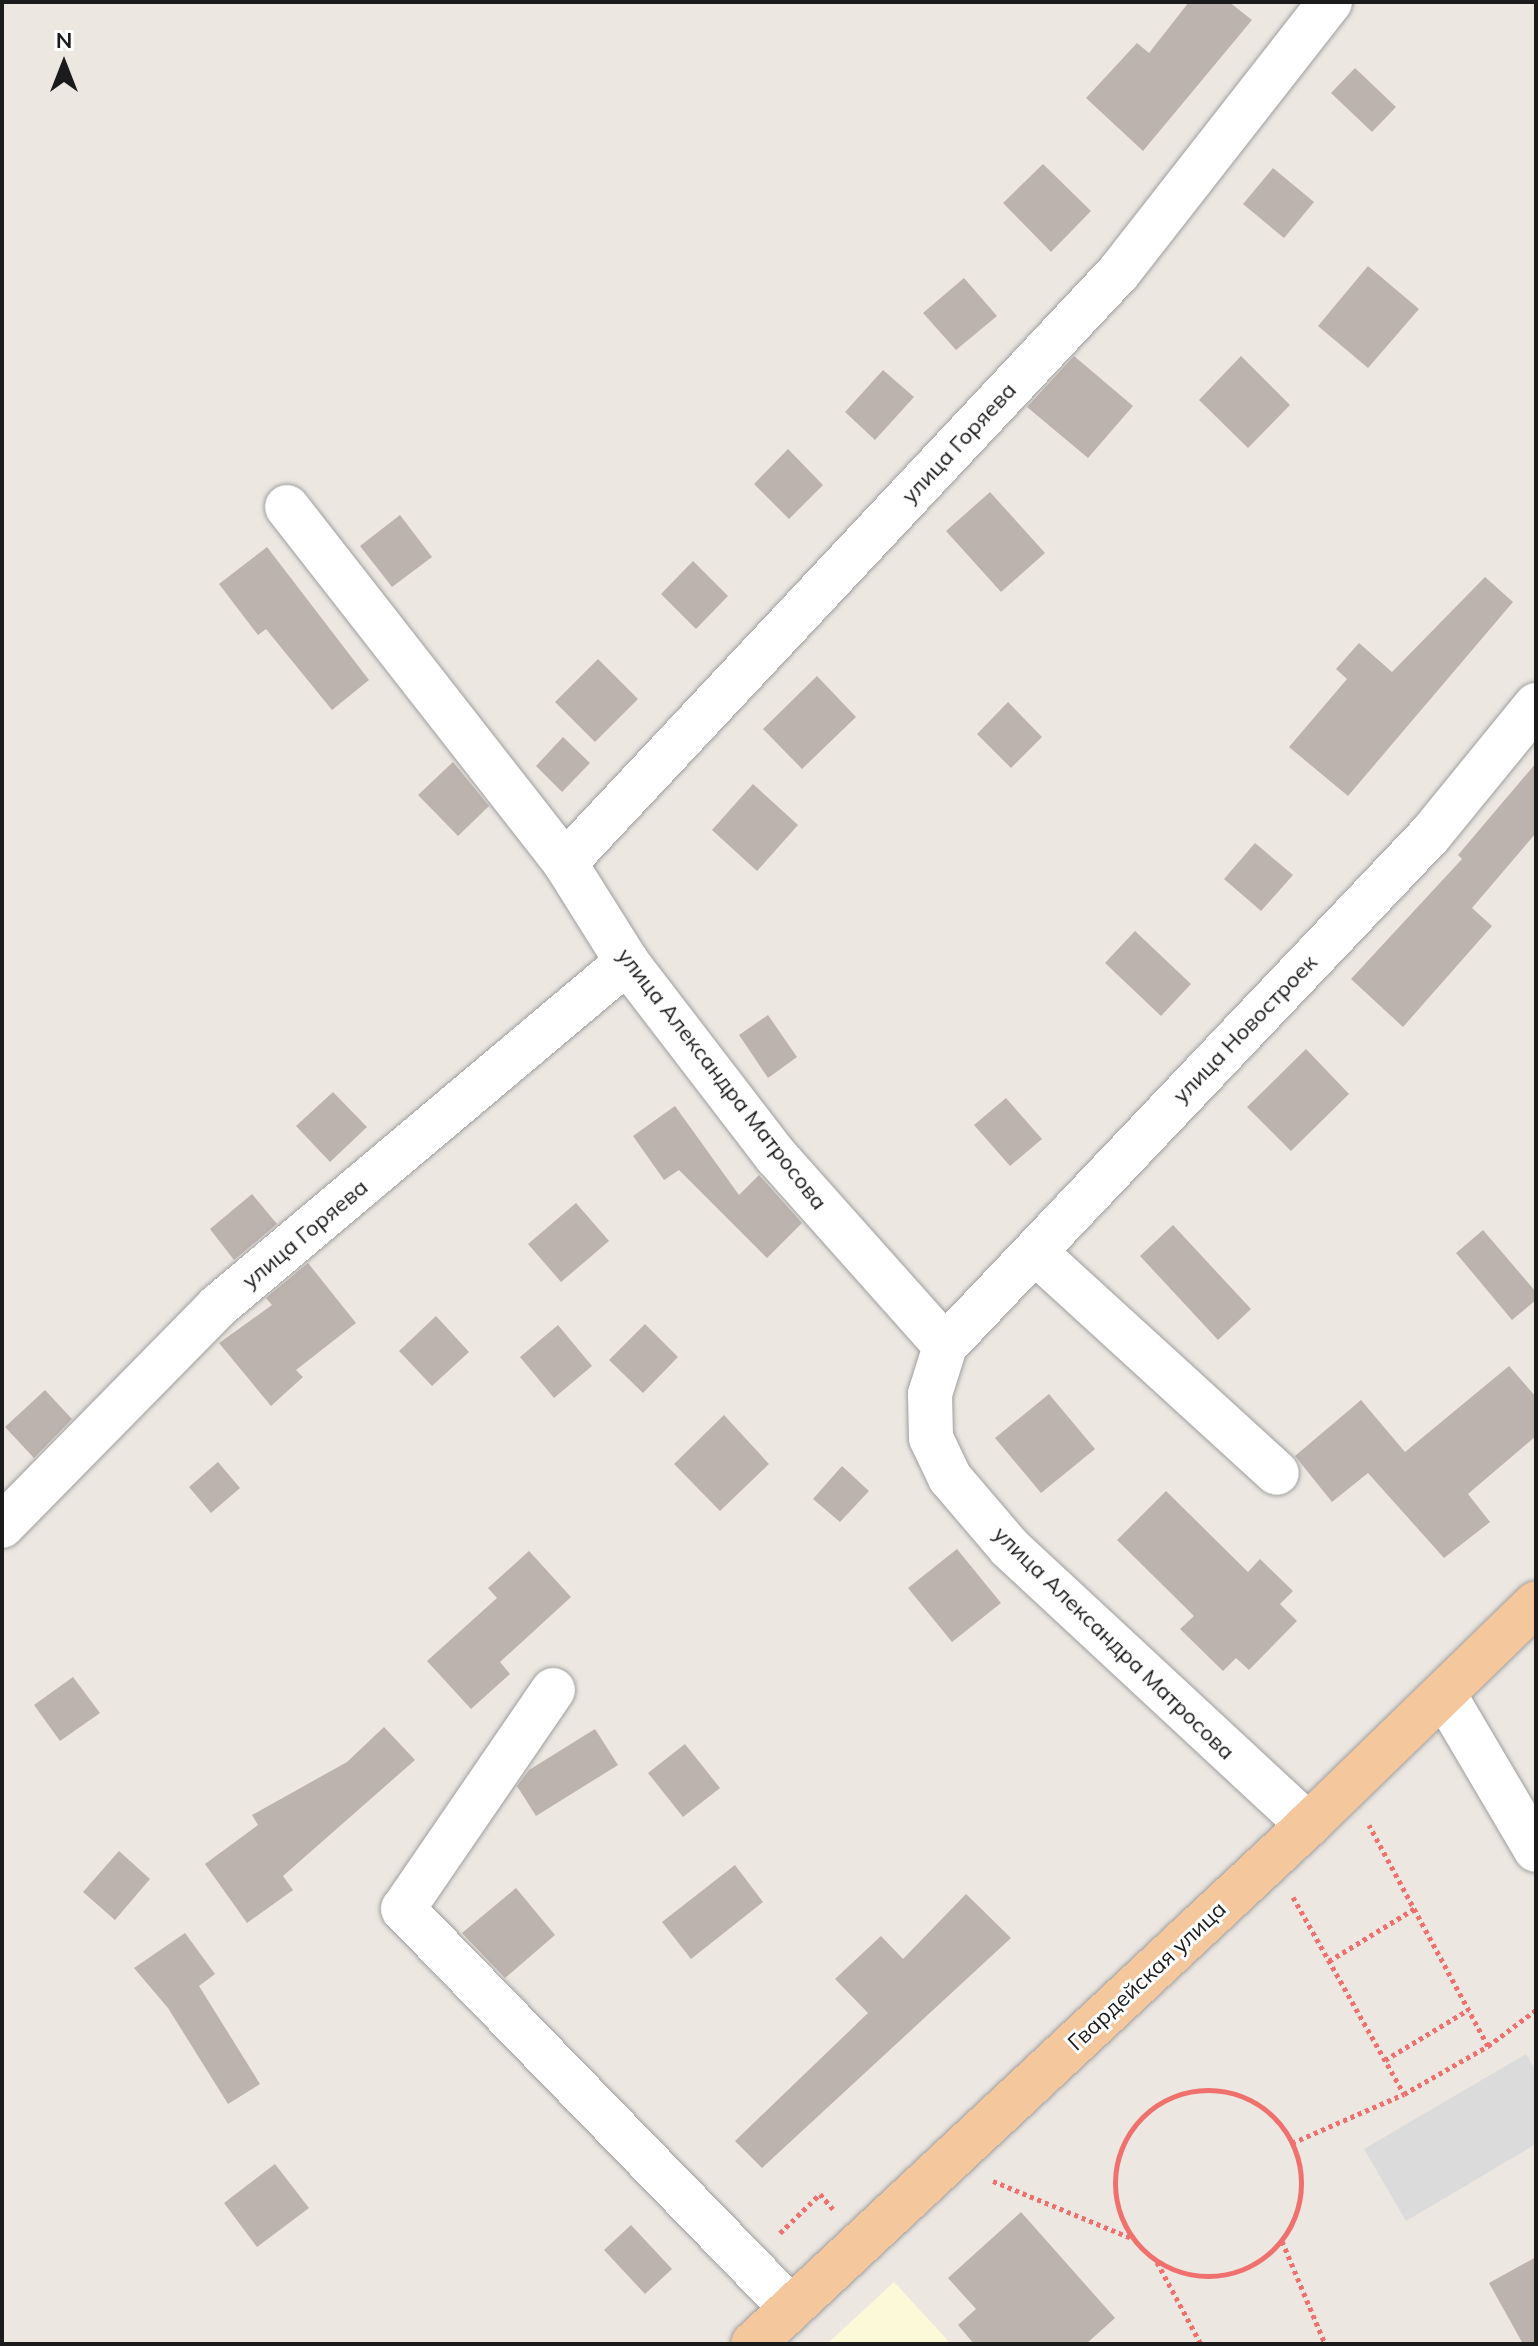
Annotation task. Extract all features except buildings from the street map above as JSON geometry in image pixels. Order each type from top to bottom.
[{"type":"main road","name":"Гвардейская улица","points":[[753,2344],[1308,1825],[1536,1603]]},
{"type":"street","name":"улица Горяева","points":[[565,863],[1119,272],[1330,2]]},
{"type":"street","name":"улица Александра Матросова","points":[[287,507],[565,863],[627,962],[776,1156],[945,1346],[930,1394],[931,1438],[950,1478],[1009,1547],[1308,1825]]},
{"type":"street","name":"улица Новостроек","points":[[945,1346],[1430,835],[1536,705]]},
{"type":"street","name":"улица Горяева","points":[[2,1526],[217,1307],[627,962]]},
{"type":"street","points":[[1036,1253],[1277,1473]]},
{"type":"street","points":[[553,1690],[403,1909],[791,2308]]},
{"type":"street","points":[[1444,1694],[1536,1850]]},
{"type":"path","points":[[1365,1817],[1488,2046]]},
{"type":"path","points":[[1289,1889],[1404,2094]]},
{"type":"path","points":[[1329,1961],[1414,1909]]},
{"type":"path","points":[[1385,2060],[1468,2010]]},
{"type":"path","points":[[1292,2143],[1404,2094],[1488,2046],[1536,2010]]},
{"type":"path","points":[[985,2177],[1132,2238],[1157,2261],[1188,2275],[1223,2276],[1255,2264],[1282,2241],[1297,2210],[1300,2188],[1292,2143],[1272,2116],[1243,2097],[1210,2090],[1175,2096],[1146,2113],[1125,2140],[1114,2173],[1117,2207],[1132,2238]]},
{"type":"path","points":[[1282,2241],[1325,2344]]},
{"type":"path","points":[[1157,2261],[1201,2344]]},
{"type":"shaded area","points":[[1526,2054],[1536,2071],[1536,2144],[1406,2221],[1364,2149]]},
{"type":"shaded area","points":[[894,2282],[951,2344],[827,2344]]}]
